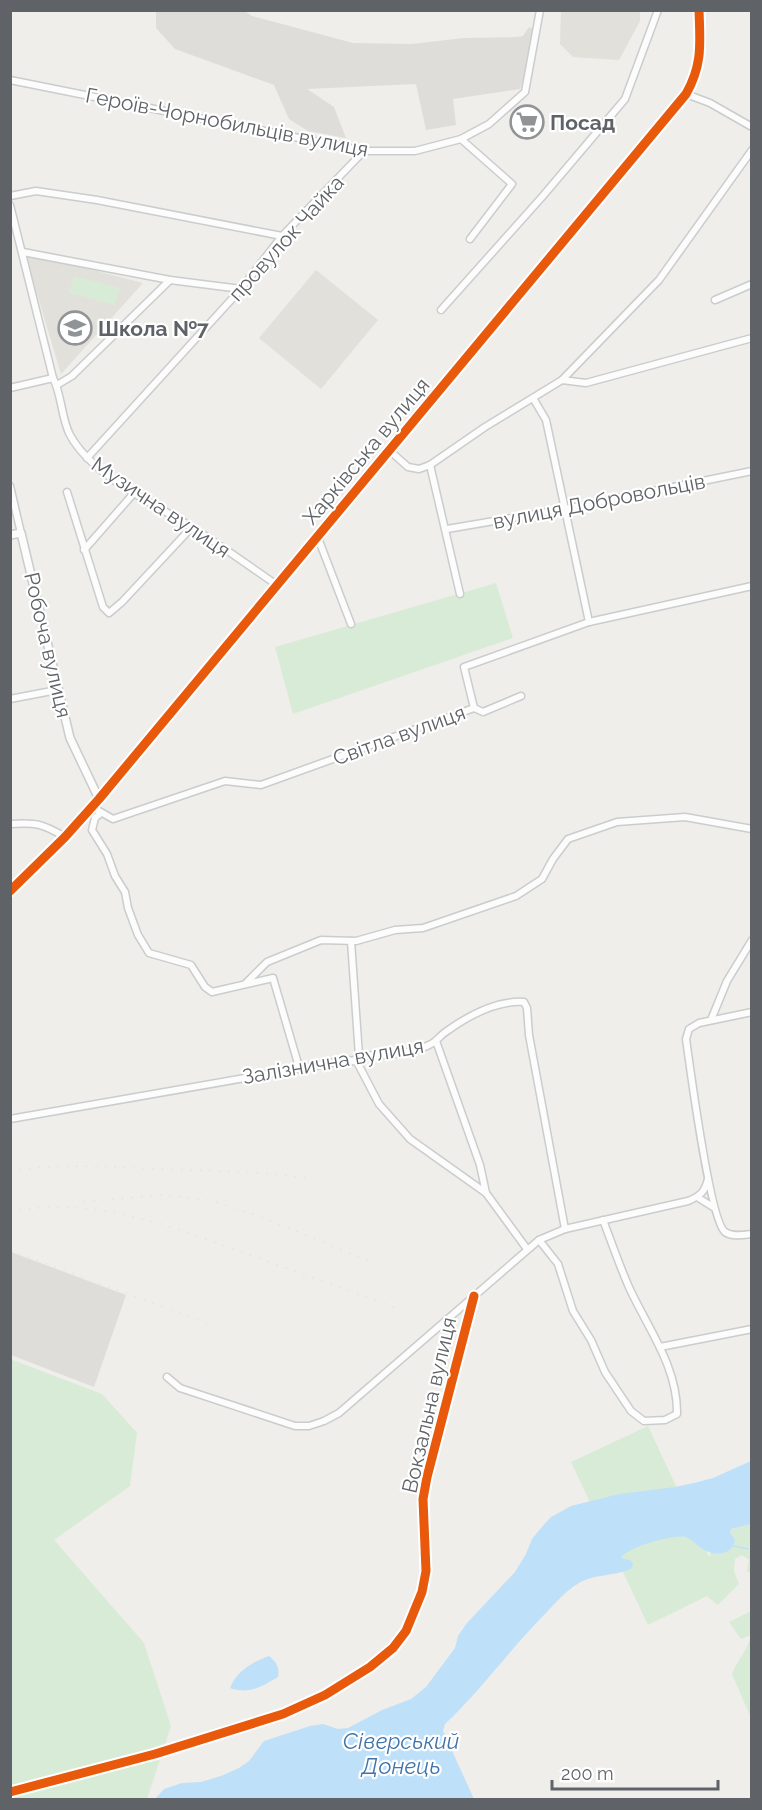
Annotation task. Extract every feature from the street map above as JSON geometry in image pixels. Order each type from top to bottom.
[{"type":"street","name":"Героїв-Чорнобильців вулиця","points":[[10,80],[364,151],[415,151],[461,138],[489,124],[525,92],[540,10]]},
{"type":"street","points":[[441,310],[542,197],[625,99],[658,10]]},
{"type":"street","name":"Харківська вулиця","points":[[10,891],[65,837],[99,799],[686,94],[699,65],[701,52],[699,10]]},
{"type":"street","points":[[686,94],[710,103],[752,127]]},
{"type":"street","points":[[461,138],[512,184],[470,239]]},
{"type":"street","points":[[390,451],[408,467],[419,469],[430,465],[485,427],[562,380],[659,280],[752,150]]},
{"type":"street","name":"провулок Чайка","points":[[87,458],[241,289],[282,236],[364,151]]},
{"type":"street","points":[[10,196],[36,191],[97,200],[282,236]]},
{"type":"street","name":"Музична вулиця","points":[[10,206],[69,434],[87,458],[134,493],[192,527],[277,585]]},
{"type":"street","points":[[23,252],[170,280],[241,289]]},
{"type":"street","points":[[57,385],[72,376],[170,280]]},
{"type":"street","points":[[715,300],[752,284]]},
{"type":"street","points":[[562,380],[586,384],[752,338]]},
{"type":"street","points":[[10,388],[53,378]]},
{"type":"street","points":[[533,398],[546,420],[589,622]]},
{"type":"street","points":[[430,465],[447,530],[460,594]]},
{"type":"street","name":"вулиця Добровольців","points":[[447,530],[752,471]]},
{"type":"street","name":"Робоча вулиця","points":[[10,486],[70,738],[99,799]]},
{"type":"street","points":[[67,492],[103,607],[109,613],[192,527]]},
{"type":"street","points":[[84,550],[134,493]]},
{"type":"street","points":[[10,536],[21,533]]},
{"type":"street","points":[[318,538],[351,624]]},
{"type":"street","name":"Світла вулиця","points":[[101,813],[113,819],[225,781],[261,785],[474,708],[464,666],[589,622],[752,586]]},
{"type":"street","points":[[10,699],[57,690]]},
{"type":"street","points":[[474,708],[483,712],[521,696]]},
{"type":"street","points":[[92,807],[101,813],[95,818],[92,830],[107,854],[115,876],[125,892],[138,935],[149,953],[191,965],[205,987],[212,992],[273,978],[299,1067]]},
{"type":"street","points":[[245,984],[267,962],[321,940],[351,941],[395,930],[423,928],[516,896],[542,879],[568,839],[617,822],[685,817],[752,829]]},
{"type":"street","points":[[10,825],[33,822],[45,825],[65,837]]},
{"type":"street","points":[[711,1020],[727,981],[752,940]]},
{"type":"street","points":[[351,941],[356,1058],[379,1104],[410,1138],[486,1193],[527,1249]]},
{"type":"street","name":"Залізнична вулиця","points":[[10,1119],[427,1046],[447,1031],[494,1006],[517,1001],[526,1004],[529,1035],[565,1229]]},
{"type":"street","points":[[752,1012],[699,1023],[689,1029],[686,1039],[713,1208],[719,1225],[726,1233],[752,1234]]},
{"type":"street","points":[[436,1041],[480,1165],[486,1193]]},
{"type":"street","points":[[708,1179],[704,1192],[697,1197],[713,1208]]},
{"type":"street","name":"Вокзальна вулиця","points":[[167,1377],[180,1388],[295,1426],[309,1426],[324,1421],[339,1413],[539,1240],[565,1229],[697,1197]]},
{"type":"street","points":[[539,1240],[558,1264],[573,1311],[591,1340],[605,1372],[631,1411],[644,1421],[665,1420],[677,1414],[678,1402],[660,1347],[628,1286],[603,1220]]},
{"type":"street","name":"Вокзальна вулиця","points":[[10,1792],[155,1754],[284,1714],[325,1695],[370,1667],[393,1648],[406,1631],[423,1592],[426,1571],[423,1499],[474,1296]]},
{"type":"street","points":[[660,1347],[752,1329]]},
{"type":"shaded area","points":[[243,10],[252,16],[353,43],[412,44],[464,38],[517,37],[523,36],[529,27],[539,31],[520,89],[453,99],[456,125],[426,130],[416,84],[307,89],[334,107],[346,138],[308,131],[289,119],[274,85],[175,49],[156,28],[156,11]]},
{"type":"shaded area","points":[[561,11],[640,11],[640,21],[619,60],[573,57],[560,44]]},
{"type":"shaded area","name":"Школа №7","points":[[40,256],[143,283],[61,374],[26,257]]},
{"type":"shaded area","points":[[316,270],[378,320],[321,389],[259,338]]},
{"type":"shaded area","points":[[11,1252],[126,1295],[94,1387],[11,1355]]},
{"type":"green space","points":[[74,276],[120,288],[115,305],[69,293]]},
{"type":"green space","points":[[496,583],[513,638],[293,714],[275,647]]},
{"type":"green space","points":[[10,1359],[102,1394],[137,1433],[130,1486],[54,1540],[144,1643],[171,1726],[147,1799],[11,1799]]},
{"type":"green space","points":[[648,1426],[709,1557],[711,1552],[719,1554],[733,1536],[731,1529],[751,1524],[751,1574],[747,1571],[749,1560],[742,1555],[735,1559],[734,1571],[739,1584],[718,1605],[707,1596],[648,1625],[571,1462]]},
{"type":"green space","points":[[751,1611],[751,1635],[741,1639],[729,1622]]},
{"type":"green space","points":[[751,1635],[751,1718],[732,1674]]},
{"type":"water","name":"Сіверський Донець","points":[[751,1461],[751,1524],[731,1529],[730,1532],[735,1540],[730,1549],[722,1553],[711,1553],[686,1537],[672,1537],[651,1542],[625,1554],[621,1558],[630,1560],[633,1564],[632,1568],[586,1580],[569,1590],[445,1724],[443,1731],[474,1799],[155,1799],[164,1789],[182,1783],[201,1782],[239,1768],[249,1761],[264,1741],[310,1726],[323,1724],[338,1729],[348,1728],[382,1710],[411,1699],[426,1687],[455,1648],[458,1636],[467,1623],[515,1572],[532,1539],[551,1517],[571,1506],[619,1494],[675,1487],[713,1478]]},
{"type":"water","points":[[269,1656],[277,1665],[278,1677],[250,1690],[230,1688],[245,1668]]},
{"type":"waterway","points":[[734,1546],[748,1549]]},
{"type":"railway","points":[[10,1171],[67,1166],[252,1173],[306,1178]]},
{"type":"railway","points":[[84,1202],[160,1195],[210,1200],[259,1216],[383,1267]]},
{"type":"railway","points":[[10,1212],[71,1207],[131,1216],[189,1233],[398,1309]]},
{"type":"railway","points":[[10,1250],[209,1324]]},
{"type":"cycle path","points":[[10,891],[65,837],[99,799],[686,94],[698,63],[699,10]]},
{"type":"cycle path","points":[[10,1792],[155,1754],[283,1714],[325,1695],[370,1667],[393,1648],[406,1631],[422,1592],[426,1571],[423,1499],[474,1296]]},
{"type":"place","name":"Посад","points":[[527,122]]},
{"type":"place","name":"Школа №7","points":[[75,328]]}]
